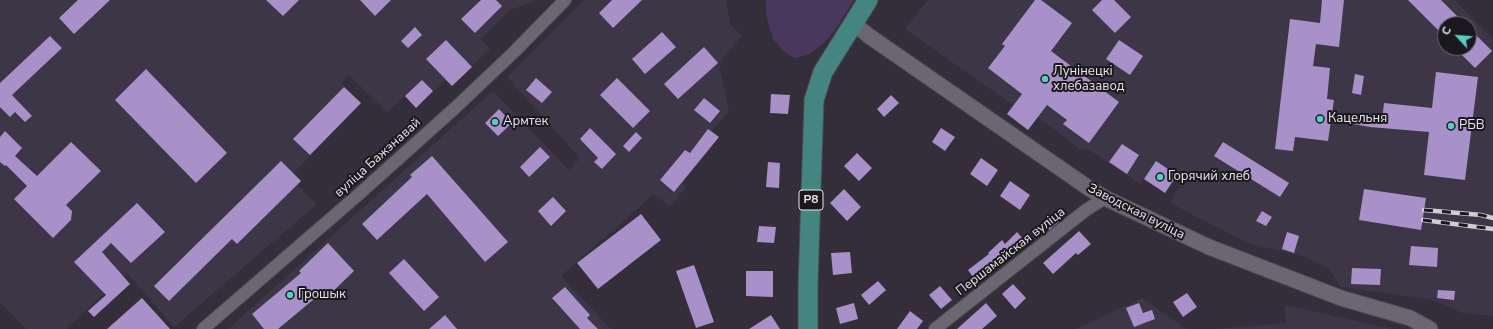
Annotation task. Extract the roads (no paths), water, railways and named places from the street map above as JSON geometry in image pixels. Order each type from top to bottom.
[{"type":"main road","name":"Р8","points":[[808,329],[814,100],[823,72],[868,0]]},
{"type":"street","name":"вуліца Бажэнавай","points":[[203,329],[358,195],[455,108],[514,52],[564,0]]},
{"type":"street","name":"Заводская вуліца","points":[[853,23],[894,53],[1105,198],[1209,247],[1341,298],[1410,318],[1430,329]]},
{"type":"street","name":"Першамайская вуліца","points":[[935,329],[1086,210],[1105,198]]},
{"type":"railway","points":[[1424,210],[1481,215],[1493,218]]},
{"type":"railway","points":[[1423,220],[1493,229]]},
{"type":"place","name":"Лунінецкі хлебазавод","points":[[1045,79]]},
{"type":"place","name":"Кацельня","points":[[1320,119]]},
{"type":"place","name":"Армтек","points":[[495,122]]},
{"type":"place","name":"РБВ","points":[[1451,126]]},
{"type":"place","name":"Горячий хлеб","points":[[1160,177]]},
{"type":"place","name":"Грошык","points":[[290,295]]}]
